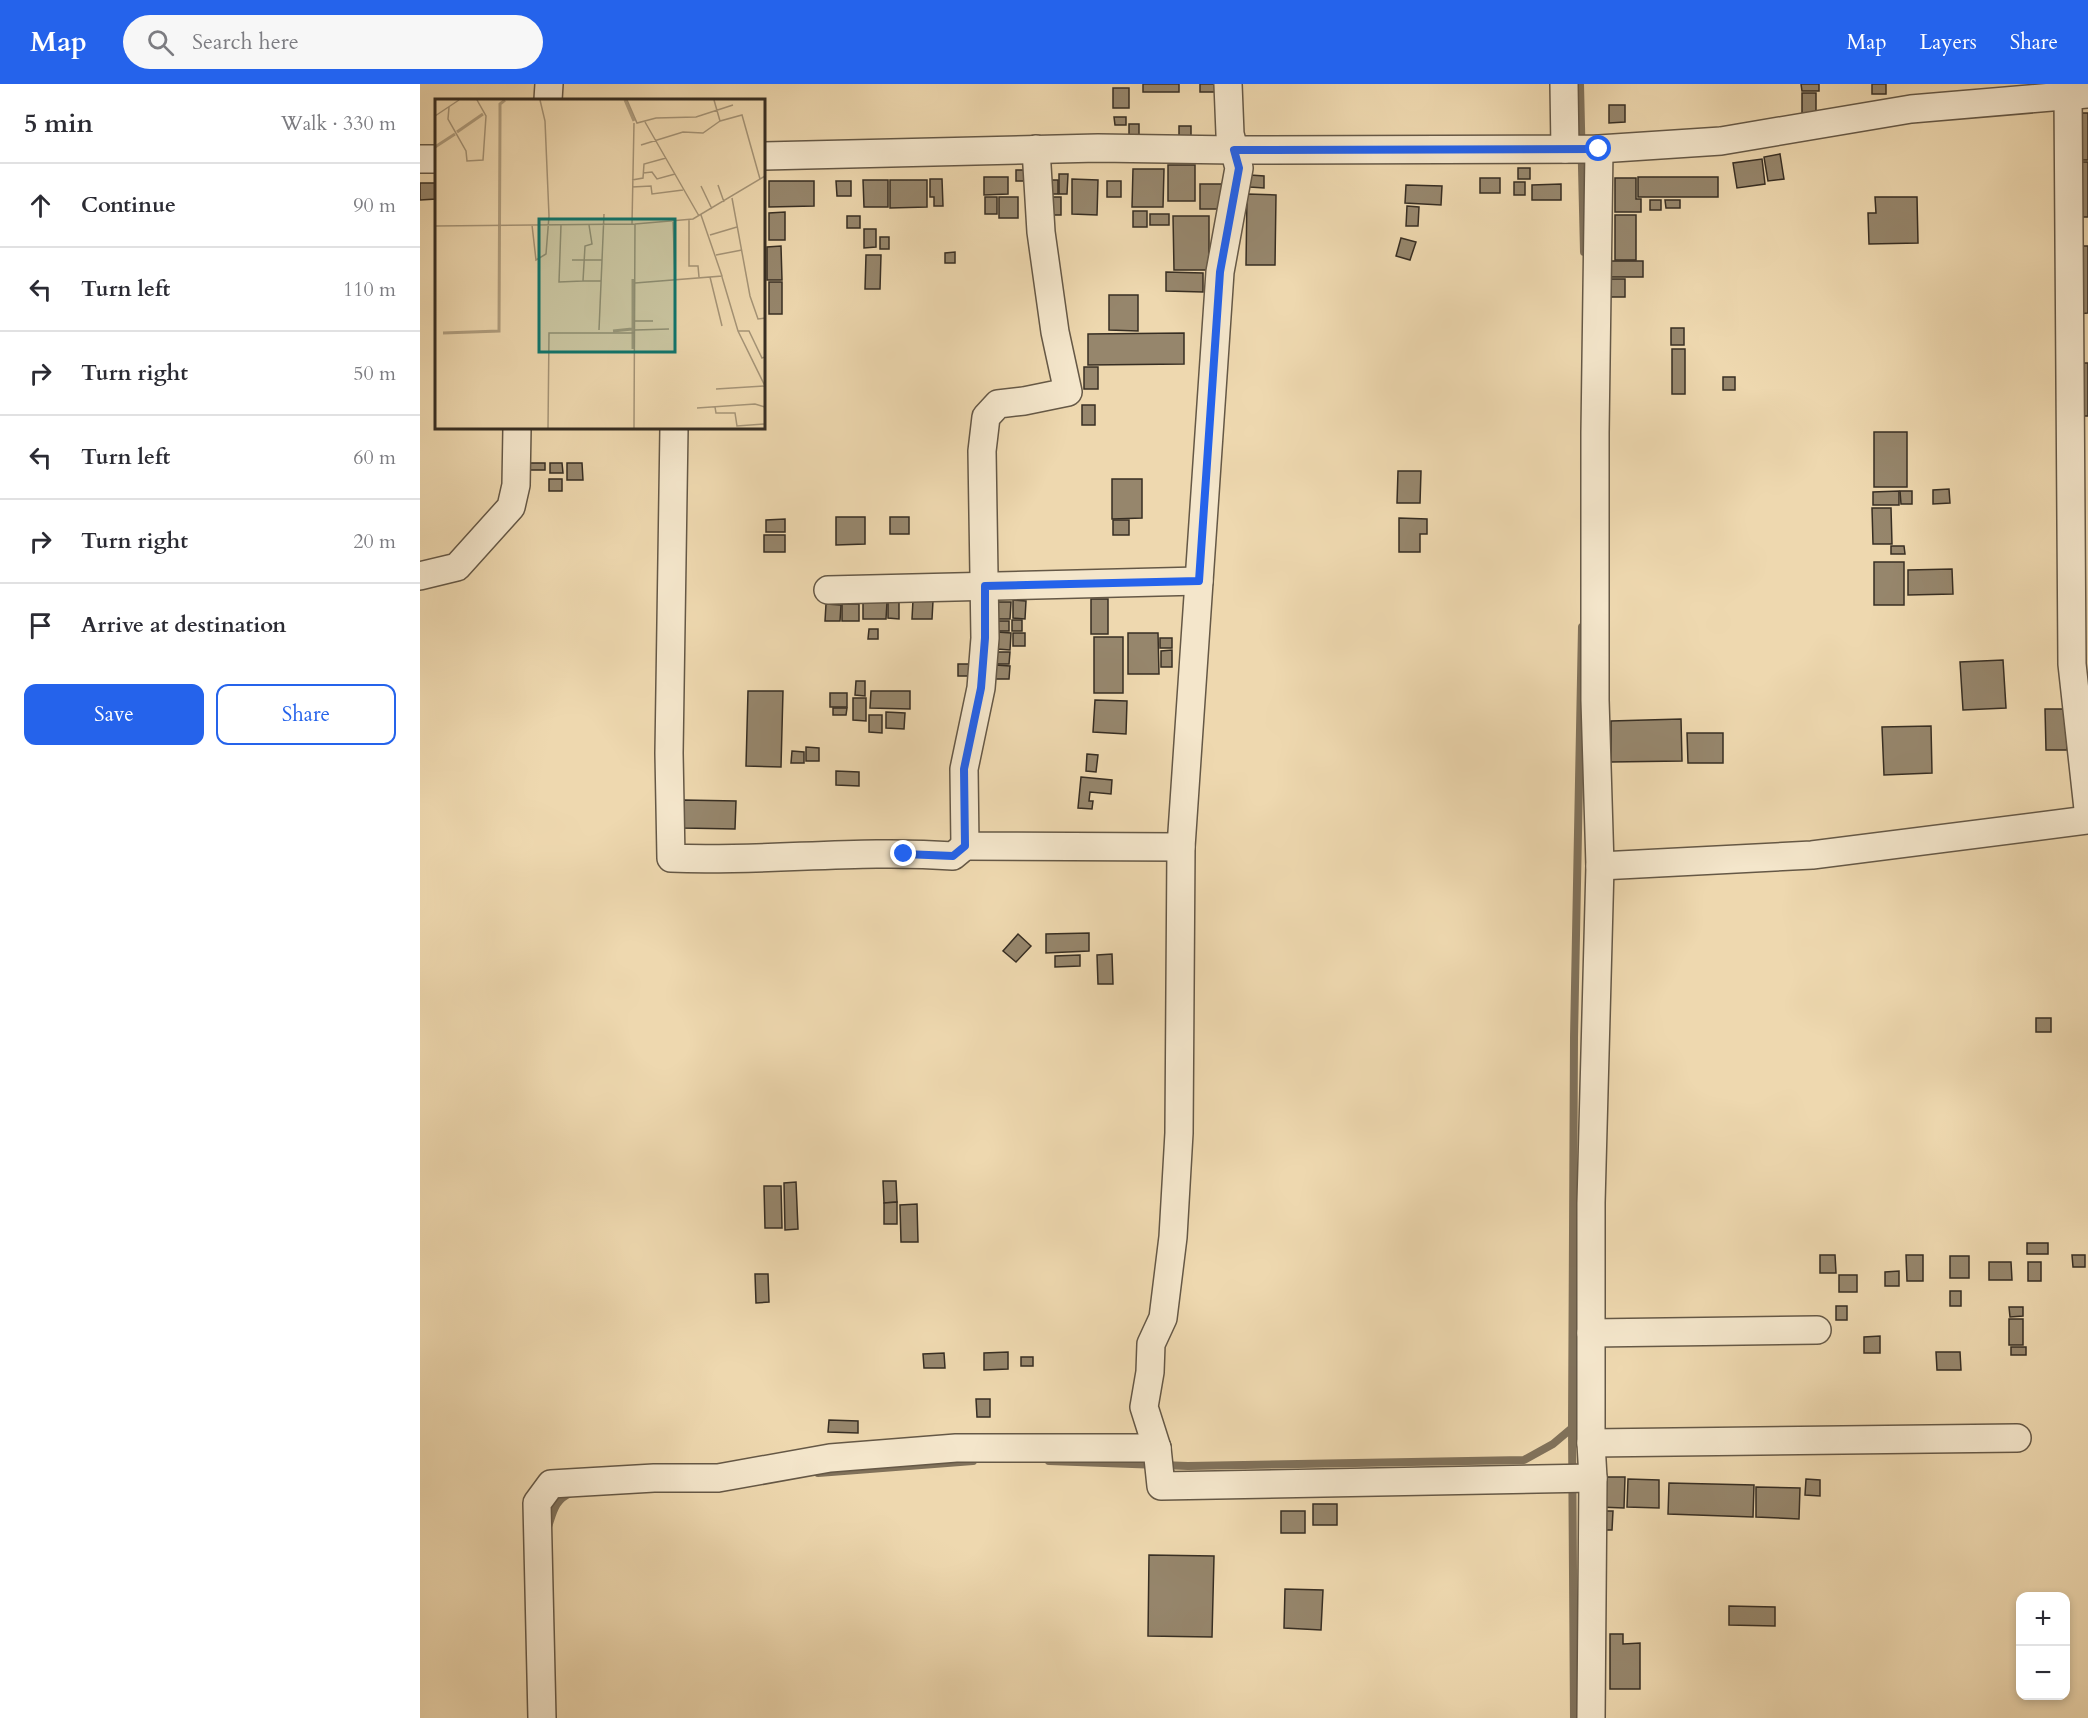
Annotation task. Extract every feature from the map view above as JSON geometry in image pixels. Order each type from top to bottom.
[{"type":"street","points":[[548,99],[549,84]]},
{"type":"street","points":[[1228,84],[1230,134],[1239,168],[1220,272],[1181,848],[1179,1133],[1173,1237],[1163,1318],[1151,1344],[1144,1407],[1157,1448],[1161,1486],[1593,1478]]},
{"type":"street","points":[[1564,84],[1565,149]]},
{"type":"street","points":[[765,156],[1098,148],[1599,149],[1721,141],[1911,109],[2078,94],[2072,664],[2088,809]]},
{"type":"street","points":[[965,846],[964,769],[981,688],[985,638],[982,451],[986,417],[998,404],[1068,392],[1055,332],[1041,232],[1036,149]]},
{"type":"street","points":[[1591,1718],[1593,1478],[1591,1203],[1600,866],[1595,700],[1595,433],[1599,149]]},
{"type":"street","points":[[420,576],[458,567],[511,507],[516,485],[517,429]]},
{"type":"street","points":[[674,429],[669,753],[671,858],[723,860],[838,855],[953,856],[965,846],[1181,848]]},
{"type":"street","points":[[828,590],[1199,581]]},
{"type":"street","points":[[1600,866],[1812,855],[2088,820]]},
{"type":"street","points":[[1591,1334],[1817,1330]]},
{"type":"street","points":[[1591,1443],[2017,1438]]},
{"type":"street","points":[[542,1718],[537,1503],[551,1484],[654,1478],[718,1478],[830,1458],[956,1448],[1157,1448]]},
{"type":"building","points":[[1143,84],[1179,84],[1179,92],[1143,92]]},
{"type":"building","points":[[1200,84],[1218,84],[1218,92],[1200,92]]},
{"type":"building","points":[[1801,84],[1819,84],[1819,91],[1802,91]]},
{"type":"building","points":[[1872,84],[1886,84],[1886,94],[1872,94]]},
{"type":"building","points":[[1113,88],[1129,88],[1129,108],[1113,108]]},
{"type":"building","points":[[1802,93],[1816,93],[1816,114],[1802,115]]},
{"type":"building","points":[[1609,105],[1625,105],[1625,122],[1609,123]]},
{"type":"building","points":[[2076,113],[2088,113],[2088,160],[2077,160]]},
{"type":"building","points":[[1114,117],[1126,117],[1126,125],[1115,125]]},
{"type":"building","points":[[1129,124],[1139,124],[1139,135],[1129,135]]},
{"type":"building","points":[[1179,126],[1191,126],[1191,141],[1179,141]]},
{"type":"building","points":[[1780,154],[1784,179],[1768,181],[1764,157]]},
{"type":"building","points":[[1762,159],[1765,184],[1737,188],[1733,163]]},
{"type":"building","points":[[2077,162],[2088,162],[2088,217],[2078,217]]},
{"type":"building","points":[[1168,165],[1195,165],[1195,201],[1168,201]]},
{"type":"building","points":[[1518,168],[1530,168],[1530,179],[1518,179]]},
{"type":"building","points":[[1133,169],[1164,169],[1163,207],[1132,207]]},
{"type":"building","points":[[1016,170],[1030,170],[1030,181],[1016,181]]},
{"type":"building","points":[[1059,174],[1068,174],[1067,194],[1059,194]]},
{"type":"building","points":[[1250,175],[1264,176],[1264,188],[1250,187]]},
{"type":"building","points":[[984,177],[1008,177],[1008,194],[984,195]]},
{"type":"building","points":[[1638,177],[1718,177],[1718,197],[1638,197]]},
{"type":"building","points":[[1480,178],[1500,178],[1500,193],[1480,193]]},
{"type":"building","points":[[1615,178],[1636,178],[1636,199],[1641,199],[1641,212],[1615,212]]},
{"type":"building","points":[[930,179],[942,179],[943,206],[934,206],[934,197],[930,197]]},
{"type":"building","points":[[1072,179],[1098,180],[1097,215],[1072,214]]},
{"type":"building","points":[[863,180],[888,180],[888,207],[864,207]]},
{"type":"building","points":[[890,180],[927,180],[927,207],[890,208]]},
{"type":"building","points":[[1048,180],[1058,180],[1058,194],[1047,194]]},
{"type":"building","points":[[769,181],[814,181],[814,206],[769,207]]},
{"type":"building","points":[[836,181],[851,181],[851,196],[837,196]]},
{"type":"building","points":[[1107,181],[1121,181],[1121,197],[1107,197]]},
{"type":"building","points":[[1514,182],[1525,182],[1525,195],[1514,195]]},
{"type":"building","points":[[420,183],[435,183],[435,199],[420,200]]},
{"type":"building","points":[[1200,184],[1222,184],[1222,209],[1200,209]]},
{"type":"building","points":[[1561,184],[1561,200],[1532,200],[1532,185]]},
{"type":"building","points":[[1406,185],[1442,186],[1441,205],[1405,203]]},
{"type":"building","points":[[1247,194],[1276,195],[1275,265],[1246,265]]},
{"type":"building","points":[[985,197],[997,197],[997,214],[985,214]]},
{"type":"building","points":[[999,197],[1018,197],[1018,218],[999,218]]},
{"type":"building","points":[[1048,197],[1061,197],[1061,215],[1048,215]]},
{"type":"building","points":[[1875,197],[1917,197],[1918,243],[1869,244],[1868,213],[1876,213]]},
{"type":"building","points":[[1650,200],[1661,200],[1661,210],[1650,210]]},
{"type":"building","points":[[1665,200],[1680,200],[1680,208],[1666,208]]},
{"type":"building","points":[[1407,206],[1419,207],[1418,226],[1406,226]]},
{"type":"building","points":[[1133,211],[1147,211],[1147,227],[1133,227]]},
{"type":"building","points":[[785,212],[785,240],[769,240],[769,213]]},
{"type":"building","points":[[1150,214],[1169,214],[1169,225],[1150,225]]},
{"type":"building","points":[[1615,215],[1636,215],[1636,260],[1615,260]]},
{"type":"building","points":[[847,216],[860,216],[860,228],[847,228]]},
{"type":"building","points":[[1173,216],[1209,216],[1209,270],[1174,270]]},
{"type":"building","points":[[864,229],[876,229],[876,247],[864,248]]},
{"type":"building","points":[[880,237],[889,237],[889,249],[880,249]]},
{"type":"building","points":[[1401,238],[1416,242],[1410,260],[1396,256]]},
{"type":"building","points":[[781,246],[782,280],[767,280],[767,247]]},
{"type":"building","points":[[2081,246],[2088,246],[2088,313],[2077,314]]},
{"type":"building","points":[[955,252],[955,263],[945,263],[945,253]]},
{"type":"building","points":[[866,255],[881,255],[880,289],[865,289]]},
{"type":"building","points":[[1610,261],[1643,261],[1643,277],[1610,277]]},
{"type":"building","points":[[1166,272],[1203,273],[1203,292],[1166,291]]},
{"type":"building","points":[[1610,279],[1625,279],[1625,297],[1610,297]]},
{"type":"building","points":[[769,282],[782,282],[782,314],[769,314]]},
{"type":"building","points":[[1109,295],[1138,295],[1138,331],[1109,330]]},
{"type":"building","points":[[1671,328],[1684,328],[1684,345],[1671,345]]},
{"type":"building","points":[[1184,333],[1184,364],[1088,365],[1088,334]]},
{"type":"building","points":[[1672,349],[1685,349],[1685,394],[1672,394]]},
{"type":"building","points":[[2078,363],[2088,363],[2088,416],[2078,416]]},
{"type":"building","points":[[1084,367],[1098,367],[1098,389],[1084,389]]},
{"type":"building","points":[[1723,377],[1735,377],[1735,390],[1723,390]]},
{"type":"building","points":[[1082,405],[1095,405],[1095,425],[1082,425]]},
{"type":"building","points":[[1874,432],[1907,432],[1907,487],[1874,487]]},
{"type":"building","points":[[530,463],[545,463],[545,470],[530,470]]},
{"type":"building","points":[[550,463],[562,463],[563,473],[550,473]]},
{"type":"building","points":[[567,463],[582,463],[583,480],[567,480]]},
{"type":"building","points":[[1398,471],[1421,471],[1420,503],[1397,503]]},
{"type":"building","points":[[549,479],[562,479],[562,491],[549,491]]},
{"type":"building","points":[[1112,479],[1142,479],[1142,518],[1112,519]]},
{"type":"building","points":[[1949,489],[1950,503],[1933,504],[1933,490]]},
{"type":"building","points":[[1899,491],[1899,505],[1873,505],[1873,492]]},
{"type":"building","points":[[1900,491],[1912,491],[1912,504],[1901,504]]},
{"type":"building","points":[[1872,508],[1891,508],[1892,544],[1873,544]]},
{"type":"building","points":[[836,517],[865,517],[865,544],[836,545]]},
{"type":"building","points":[[890,517],[909,517],[909,534],[890,534]]},
{"type":"building","points":[[1399,518],[1427,519],[1427,534],[1420,534],[1420,552],[1399,552]]},
{"type":"building","points":[[785,519],[785,532],[766,532],[766,520]]},
{"type":"building","points":[[1113,520],[1129,520],[1129,535],[1113,535]]},
{"type":"building","points":[[764,535],[785,535],[785,552],[764,552]]},
{"type":"building","points":[[1891,546],[1904,546],[1905,554],[1891,554]]},
{"type":"building","points":[[1874,562],[1904,562],[1904,605],[1874,605]]},
{"type":"building","points":[[1952,569],[1953,594],[1908,595],[1908,570]]},
{"type":"building","points":[[1091,599],[1108,599],[1108,634],[1091,634]]},
{"type":"building","points":[[913,600],[933,601],[932,619],[912,619]]},
{"type":"building","points":[[1013,600],[1026,601],[1025,619],[1013,618]]},
{"type":"building","points":[[863,601],[887,602],[886,619],[863,619]]},
{"type":"building","points":[[888,602],[899,602],[899,619],[888,618]]},
{"type":"building","points":[[996,602],[1011,602],[1010,619],[996,619]]},
{"type":"building","points":[[826,604],[841,605],[840,621],[825,621]]},
{"type":"building","points":[[842,604],[859,604],[859,621],[842,621]]},
{"type":"building","points":[[1012,620],[1022,620],[1022,631],[1012,631]]},
{"type":"building","points":[[997,621],[1009,621],[1009,631],[997,631]]},
{"type":"building","points":[[869,629],[878,629],[878,639],[868,639]]},
{"type":"building","points":[[997,632],[1011,633],[1010,650],[997,649]]},
{"type":"building","points":[[1013,633],[1025,633],[1025,646],[1013,646]]},
{"type":"building","points":[[1128,633],[1158,633],[1159,674],[1128,674]]},
{"type":"building","points":[[1094,637],[1123,637],[1123,693],[1094,693]]},
{"type":"building","points":[[1160,638],[1172,638],[1172,648],[1160,648]]},
{"type":"building","points":[[1172,650],[1172,667],[1161,667],[1161,651]]},
{"type":"building","points":[[996,652],[1010,652],[1009,664],[995,664]]},
{"type":"building","points":[[2003,660],[2006,708],[1963,710],[1960,662]]},
{"type":"building","points":[[958,664],[973,664],[973,676],[958,676]]},
{"type":"building","points":[[995,665],[1010,666],[1009,679],[994,679]]},
{"type":"building","points":[[856,681],[865,681],[865,696],[855,695]]},
{"type":"building","points":[[748,691],[783,691],[781,767],[746,766]]},
{"type":"building","points":[[871,691],[910,691],[910,709],[870,708]]},
{"type":"building","points":[[830,693],[847,693],[847,707],[830,707]]},
{"type":"building","points":[[853,698],[866,698],[866,721],[853,720]]},
{"type":"building","points":[[1095,700],[1127,701],[1126,734],[1093,732]]},
{"type":"building","points":[[833,708],[847,708],[846,715],[833,715]]},
{"type":"building","points":[[2045,709],[2067,709],[2067,750],[2046,750]]},
{"type":"building","points":[[886,712],[905,713],[904,729],[886,728]]},
{"type":"building","points":[[869,715],[882,715],[882,733],[869,732]]},
{"type":"building","points":[[1681,719],[1682,761],[1611,762],[1611,721]]},
{"type":"building","points":[[1931,726],[1932,773],[1884,775],[1882,727]]},
{"type":"building","points":[[1687,733],[1723,733],[1723,763],[1688,763]]},
{"type":"building","points":[[806,747],[819,748],[819,761],[806,761]]},
{"type":"building","points":[[792,751],[804,752],[804,763],[791,763]]},
{"type":"building","points":[[1087,754],[1098,755],[1096,772],[1086,771]]},
{"type":"building","points":[[836,771],[859,772],[859,786],[836,785]]},
{"type":"building","points":[[1081,777],[1112,780],[1111,794],[1090,792],[1089,801],[1093,801],[1092,809],[1078,808]]},
{"type":"building","points":[[684,800],[736,801],[735,829],[683,828]]},
{"type":"building","points":[[1089,933],[1089,951],[1046,953],[1046,934]]},
{"type":"building","points":[[1018,934],[1031,946],[1016,962],[1003,951]]},
{"type":"building","points":[[1112,954],[1113,984],[1098,984],[1097,955]]},
{"type":"building","points":[[1080,955],[1080,966],[1055,967],[1055,956]]},
{"type":"building","points":[[2036,1018],[2051,1018],[2051,1032],[2036,1032]]},
{"type":"building","points":[[883,1181],[896,1181],[897,1202],[884,1203]]},
{"type":"building","points":[[796,1182],[798,1229],[785,1230],[784,1183]]},
{"type":"building","points":[[764,1186],[781,1186],[782,1228],[765,1228]]},
{"type":"building","points":[[897,1202],[897,1224],[884,1224],[884,1203]]},
{"type":"building","points":[[917,1204],[918,1242],[901,1242],[900,1205]]},
{"type":"building","points":[[2027,1243],[2048,1243],[2048,1254],[2027,1254]]},
{"type":"building","points":[[1820,1255],[1835,1255],[1836,1273],[1820,1273]]},
{"type":"building","points":[[1906,1255],[1923,1255],[1923,1281],[1907,1281]]},
{"type":"building","points":[[2072,1255],[2085,1255],[2085,1267],[2073,1267]]},
{"type":"building","points":[[1950,1256],[1969,1256],[1969,1278],[1950,1278]]},
{"type":"building","points":[[1989,1262],[2011,1262],[2012,1280],[1989,1280]]},
{"type":"building","points":[[2028,1262],[2041,1262],[2041,1281],[2028,1281]]},
{"type":"building","points":[[1899,1271],[1899,1286],[1885,1286],[1885,1272]]},
{"type":"building","points":[[755,1274],[768,1274],[769,1302],[756,1303]]},
{"type":"building","points":[[1839,1275],[1857,1275],[1857,1292],[1839,1292]]},
{"type":"building","points":[[1950,1291],[1961,1291],[1961,1306],[1950,1306]]},
{"type":"building","points":[[1836,1306],[1847,1306],[1847,1320],[1836,1320]]},
{"type":"building","points":[[2009,1307],[2023,1307],[2023,1316],[2010,1317]]},
{"type":"building","points":[[2009,1319],[2023,1319],[2023,1345],[2009,1345]]},
{"type":"building","points":[[1880,1336],[1880,1353],[1864,1353],[1864,1337]]},
{"type":"building","points":[[2011,1347],[2026,1347],[2026,1355],[2011,1355]]},
{"type":"building","points":[[1008,1352],[1008,1369],[984,1370],[984,1353]]},
{"type":"building","points":[[1936,1352],[1960,1352],[1961,1370],[1937,1370]]},
{"type":"building","points":[[944,1353],[945,1368],[924,1368],[923,1354]]},
{"type":"building","points":[[1021,1357],[1033,1357],[1033,1366],[1021,1366]]},
{"type":"building","points":[[976,1399],[990,1399],[990,1417],[977,1417]]},
{"type":"building","points":[[829,1420],[858,1421],[858,1433],[828,1432]]},
{"type":"building","points":[[1600,1477],[1625,1477],[1624,1508],[1599,1507]]},
{"type":"building","points":[[1628,1479],[1659,1480],[1659,1508],[1627,1507]]},
{"type":"building","points":[[1806,1479],[1820,1480],[1820,1496],[1805,1495]]},
{"type":"building","points":[[1669,1483],[1754,1485],[1753,1517],[1668,1514]]},
{"type":"building","points":[[1756,1487],[1800,1488],[1799,1519],[1756,1517]]},
{"type":"building","points":[[1313,1504],[1337,1504],[1337,1525],[1313,1525]]},
{"type":"building","points":[[1281,1511],[1305,1511],[1305,1533],[1281,1533]]},
{"type":"building","points":[[1598,1511],[1613,1511],[1612,1530],[1598,1530]]},
{"type":"building","points":[[1149,1555],[1214,1556],[1212,1637],[1148,1636]]},
{"type":"building","points":[[1285,1589],[1323,1590],[1321,1630],[1284,1628]]},
{"type":"building","points":[[1729,1606],[1775,1607],[1775,1626],[1729,1625]]},
{"type":"building","points":[[1610,1634],[1623,1634],[1623,1644],[1640,1643],[1640,1689],[1610,1689]]},
{"type":"waterway","points":[[1580,84],[1584,252]]},
{"type":"waterway","points":[[1574,1718],[1572,1428],[1574,1038],[1582,627]]},
{"type":"waterway","points":[[1049,1461],[1188,1466],[1524,1460],[1553,1444],[1572,1428]]},
{"type":"waterway","points":[[818,1473],[973,1461]]},
{"type":"waterway","points":[[548,1527],[558,1502],[571,1493]]},
{"type":"route","points":[[904,854],[953,856],[965,846],[964,769],[981,688],[985,638],[985,586],[1199,581],[1220,272],[1239,168],[1234,150],[1599,149]]}]
